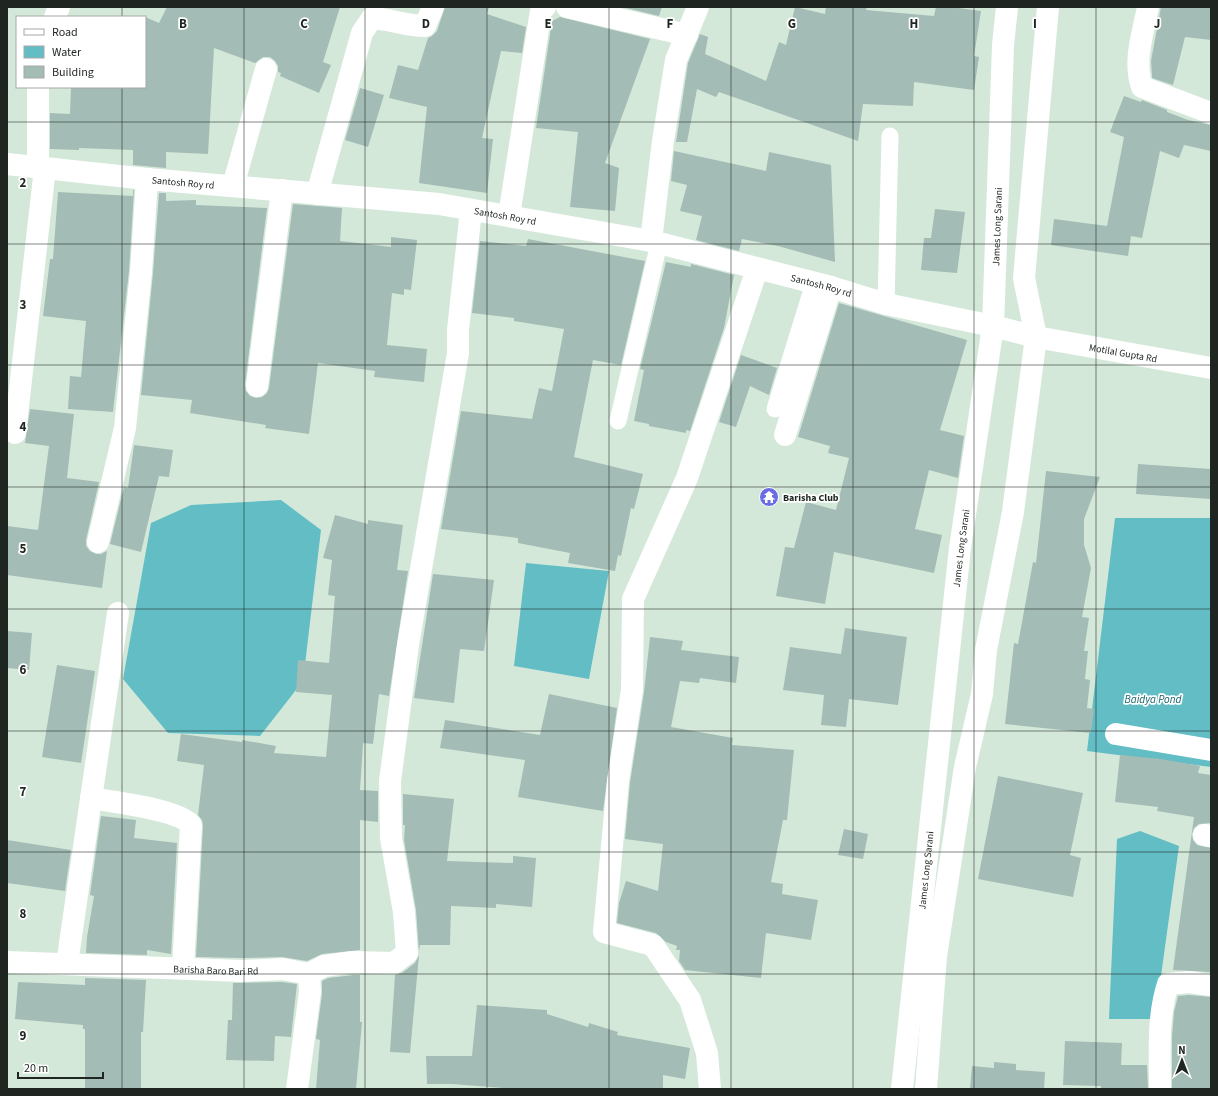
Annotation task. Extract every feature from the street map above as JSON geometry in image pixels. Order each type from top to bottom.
[{"type":"street","points":[[317,194],[362,33],[372,18],[385,19],[412,26],[425,26],[433,7]]},
{"type":"street","points":[[509,216],[538,23],[541,11],[545,7]]},
{"type":"street","points":[[567,7],[686,35]]},
{"type":"street","points":[[655,242],[662,141],[676,60],[698,7]]},
{"type":"street","name":"James Long Sarani","points":[[902,1089],[960,548],[993,326],[1003,45],[1007,7]]},
{"type":"street","points":[[926,1089],[936,956],[965,767],[982,694],[986,650],[1013,512],[1036,337],[1024,278],[1048,7]]},
{"type":"street","points":[[1148,7],[1138,59],[1138,75],[1142,87],[1211,114]]},
{"type":"street","points":[[233,186],[266,69]]},
{"type":"street","points":[[15,433],[41,168],[38,88]]},
{"type":"street","name":"Santosh Roy rd","points":[[7,164],[147,179],[439,204],[655,242],[823,285],[886,304],[993,326]]},
{"type":"street","points":[[98,542],[126,428],[141,272],[147,179]]},
{"type":"street","points":[[257,386],[282,190]]},
{"type":"street","points":[[297,1089],[310,992],[309,974],[324,966],[346,963],[394,963],[407,953],[404,912],[391,838],[390,781],[408,645],[458,353],[458,330],[471,210]]},
{"type":"street","points":[[710,1089],[707,1053],[690,1000],[653,945],[604,932],[618,781],[632,690],[633,599],[687,478],[757,269]]},
{"type":"street","points":[[785,435],[823,285]]},
{"type":"street","name":"Motilal Gupta Rd","points":[[993,326],[1036,337],[1211,368]]},
{"type":"street","points":[[67,964],[118,613]]},
{"type":"street","points":[[1116,734],[1211,750]]},
{"type":"street","points":[[91,798],[174,814],[188,820],[191,825],[183,968]]},
{"type":"street","name":"Barisha Baro Bari Rd","points":[[7,962],[242,971],[283,969],[309,974]]},
{"type":"street","points":[[1160,1089],[1160,1023],[1162,1000],[1168,984],[1189,982],[1211,985]]},
{"type":"street","points":[[906,1052],[928,1055]]},
{"type":"lane","points":[[886,304],[890,136]]},
{"type":"lane","points":[[618,421],[655,242]]},
{"type":"lane","points":[[775,409],[823,285]]},
{"type":"water","points":[[281,500],[321,530],[303,681],[260,736],[168,733],[123,679],[151,523],[191,505]]},
{"type":"water","name":"Baidya Pond","points":[[1115,518],[1211,518],[1211,767],[1087,751]]},
{"type":"water","points":[[526,563],[609,571],[589,679],[514,666]]},
{"type":"water","points":[[1140,831],[1179,846],[1155,1019],[1109,1019],[1117,839]]},
{"type":"building","points":[[167,7],[340,7],[323,62],[331,65],[319,93],[280,76],[281,73],[278,72],[278,66],[270,57],[263,57],[255,63],[214,48],[208,154],[166,152],[166,168],[133,165],[133,150],[79,148],[79,150],[50,149],[50,113],[70,114],[71,88],[146,88],[146,17],[159,23]]},
{"type":"building","points":[[445,7],[489,7],[487,14],[526,27],[522,53],[501,51],[482,138],[493,139],[487,193],[419,183],[427,107],[389,98],[398,65],[418,70],[428,38],[437,31]]},
{"type":"building","points":[[622,7],[662,7],[659,16]]},
{"type":"building","points":[[795,7],[825,14],[826,7],[867,7],[866,10],[934,16],[936,7],[951,7],[981,11],[974,56],[979,57],[974,90],[914,82],[913,106],[863,104],[858,141],[719,92],[716,97],[697,89],[687,142],[676,142],[688,63],[700,34],[708,37],[705,54],[766,81],[779,42],[786,45]]},
{"type":"building","points":[[1161,7],[1211,7],[1211,40],[1185,37],[1173,85],[1152,78],[1151,61]]},
{"type":"building","points":[[560,17],[650,39],[605,163],[619,168],[615,211],[570,207],[578,132],[536,128],[552,21]]},
{"type":"building","points":[[360,88],[384,95],[368,147],[345,140]]},
{"type":"building","points":[[1124,96],[1141,102],[1142,100],[1188,120],[1211,125],[1211,151],[1184,145],[1179,158],[1160,151],[1142,238],[1131,236],[1128,256],[1051,245],[1054,219],[1107,226],[1124,137],[1110,132]]},
{"type":"building","points":[[674,151],[766,171],[769,152],[831,165],[835,262],[778,246],[742,239],[739,251],[696,240],[702,216],[680,211],[687,185],[671,181]]},
{"type":"building","points":[[134,190],[129,271],[113,412],[68,409],[70,376],[81,377],[86,321],[43,316],[50,259],[53,259],[58,192],[133,196]]},
{"type":"building","points":[[159,193],[166,193],[166,201],[196,200],[196,205],[267,208],[245,384],[246,391],[250,396],[256,398],[262,397],[267,393],[269,388],[293,204],[342,208],[340,241],[391,247],[391,237],[417,240],[411,290],[404,289],[404,295],[392,293],[387,345],[427,349],[424,382],[374,377],[375,371],[318,363],[309,434],[265,428],[266,425],[190,413],[192,400],[141,395]]},
{"type":"building","points":[[935,209],[965,212],[957,273],[921,270],[924,238],[931,238]]},
{"type":"building","points":[[528,239],[645,261],[621,365],[593,360],[574,457],[643,474],[634,509],[631,508],[621,556],[618,555],[615,571],[568,563],[570,553],[518,543],[518,538],[441,529],[461,411],[532,419],[539,388],[552,391],[564,329],[514,321],[514,318],[472,313],[480,241],[526,246]]},
{"type":"building","points":[[666,262],[691,267],[691,264],[734,275],[724,328],[690,431],[686,430],[686,433],[649,426],[649,424],[634,421],[644,370],[640,369]]},
{"type":"building","points":[[839,303],[967,340],[940,430],[964,436],[958,478],[929,470],[915,529],[942,535],[934,573],[834,552],[825,604],[776,596],[785,547],[794,548],[806,502],[836,510],[849,458],[828,453],[830,446],[798,437]]},
{"type":"building","points":[[741,355],[777,368],[769,395],[750,386],[736,427],[719,422]]},
{"type":"building","points":[[30,409],[74,414],[67,478],[99,482],[86,546],[90,551],[96,554],[101,554],[107,551],[102,588],[7,575],[7,526],[38,530],[49,446],[25,443]]},
{"type":"building","points":[[134,445],[173,450],[169,477],[159,476],[141,552],[110,544],[124,487],[128,488]]},
{"type":"building","points":[[1138,464],[1211,469],[1211,499],[1136,494]]},
{"type":"building","points":[[1046,471],[1100,477],[1084,519],[1084,545],[1091,568],[1082,617],[1089,618],[1084,651],[1088,651],[1085,679],[1090,680],[1087,708],[1094,709],[1091,733],[1005,724],[1014,643],[1018,644],[1033,562],[1036,563]]},
{"type":"building","points":[[335,515],[368,524],[368,520],[403,525],[397,570],[408,571],[389,696],[379,694],[373,744],[363,743],[360,790],[378,791],[378,822],[360,820],[360,950],[322,954],[307,961],[282,957],[196,957],[203,826],[202,820],[198,815],[204,765],[177,761],[181,734],[242,742],[242,740],[276,746],[274,753],[326,757],[332,695],[296,692],[298,660],[329,663],[335,596],[328,595],[332,560],[323,558]]},
{"type":"building","points":[[433,574],[494,580],[484,651],[460,649],[454,703],[414,698]]},
{"type":"building","points":[[845,628],[907,637],[898,705],[849,699],[846,727],[821,725],[824,695],[783,690],[790,647],[841,654]]},
{"type":"building","points":[[7,631],[32,633],[29,670],[7,668]]},
{"type":"building","points":[[650,637],[683,641],[681,650],[739,657],[736,683],[700,678],[699,683],[680,681],[671,727],[733,738],[732,745],[794,750],[787,820],[783,820],[771,882],[783,884],[782,894],[818,900],[811,940],[766,933],[761,978],[685,970],[679,961],[680,950],[676,950],[677,946],[666,942],[656,933],[617,923],[619,903],[626,881],[658,891],[663,844],[625,839],[630,783],[644,692]]},
{"type":"building","points":[[57,665],[95,671],[81,763],[42,757]]},
{"type":"building","points":[[549,694],[617,708],[603,811],[518,797],[525,760],[440,748],[445,720],[540,735]]},
{"type":"building","points":[[1120,755],[1161,759],[1200,766],[1198,773],[1211,775],[1211,823],[1199,824],[1194,828],[1192,834],[1193,840],[1197,845],[1211,848],[1211,972],[1173,970],[1194,817],[1157,811],[1158,807],[1115,802]]},
{"type":"building","points":[[998,776],[1083,793],[1070,855],[1081,858],[1073,897],[978,879]]},
{"type":"building","points":[[403,794],[454,799],[447,861],[513,863],[513,856],[536,858],[532,907],[496,904],[496,908],[451,906],[450,945],[420,945],[419,951],[416,910],[404,840],[405,825],[403,825]]},
{"type":"building","points":[[101,816],[136,820],[134,838],[177,843],[171,954],[147,950],[147,955],[86,953],[87,937],[94,896],[90,895]]},
{"type":"building","points":[[844,829],[868,834],[863,859],[838,855]]},
{"type":"building","points":[[7,840],[71,850],[65,891],[7,883]]},
{"type":"building","points":[[419,955],[410,1053],[390,1052],[395,975],[402,973],[415,963]]},
{"type":"building","points":[[360,975],[360,1022],[362,1022],[356,1089],[316,1089],[320,1040],[316,1039],[322,994],[322,981],[328,978]]},
{"type":"building","points":[[85,978],[146,980],[143,1032],[141,1032],[141,1089],[85,1089],[85,1029],[83,1029],[83,1025],[15,1019],[18,982],[85,985]]},
{"type":"building","points":[[282,982],[297,984],[291,1037],[275,1036],[274,1061],[226,1060],[228,1020],[232,1020],[233,983]]},
{"type":"building","points":[[1189,995],[1211,997],[1211,1089],[1172,1089],[1172,1037],[1174,1012],[1178,996]]},
{"type":"building","points":[[477,1005],[547,1010],[547,1014],[588,1027],[589,1023],[618,1032],[617,1035],[690,1048],[685,1079],[663,1075],[663,1089],[516,1089],[452,1084],[427,1084],[426,1056],[472,1056]]},
{"type":"building","points":[[1065,1041],[1122,1043],[1121,1065],[1147,1065],[1148,1089],[1101,1089],[1101,1086],[1063,1085]]},
{"type":"building","points":[[994,1062],[1016,1064],[1016,1070],[1045,1072],[1044,1089],[970,1089],[972,1066],[994,1068]]},
{"type":"place","name":"Barisha Club","points":[[769,497]]}]
